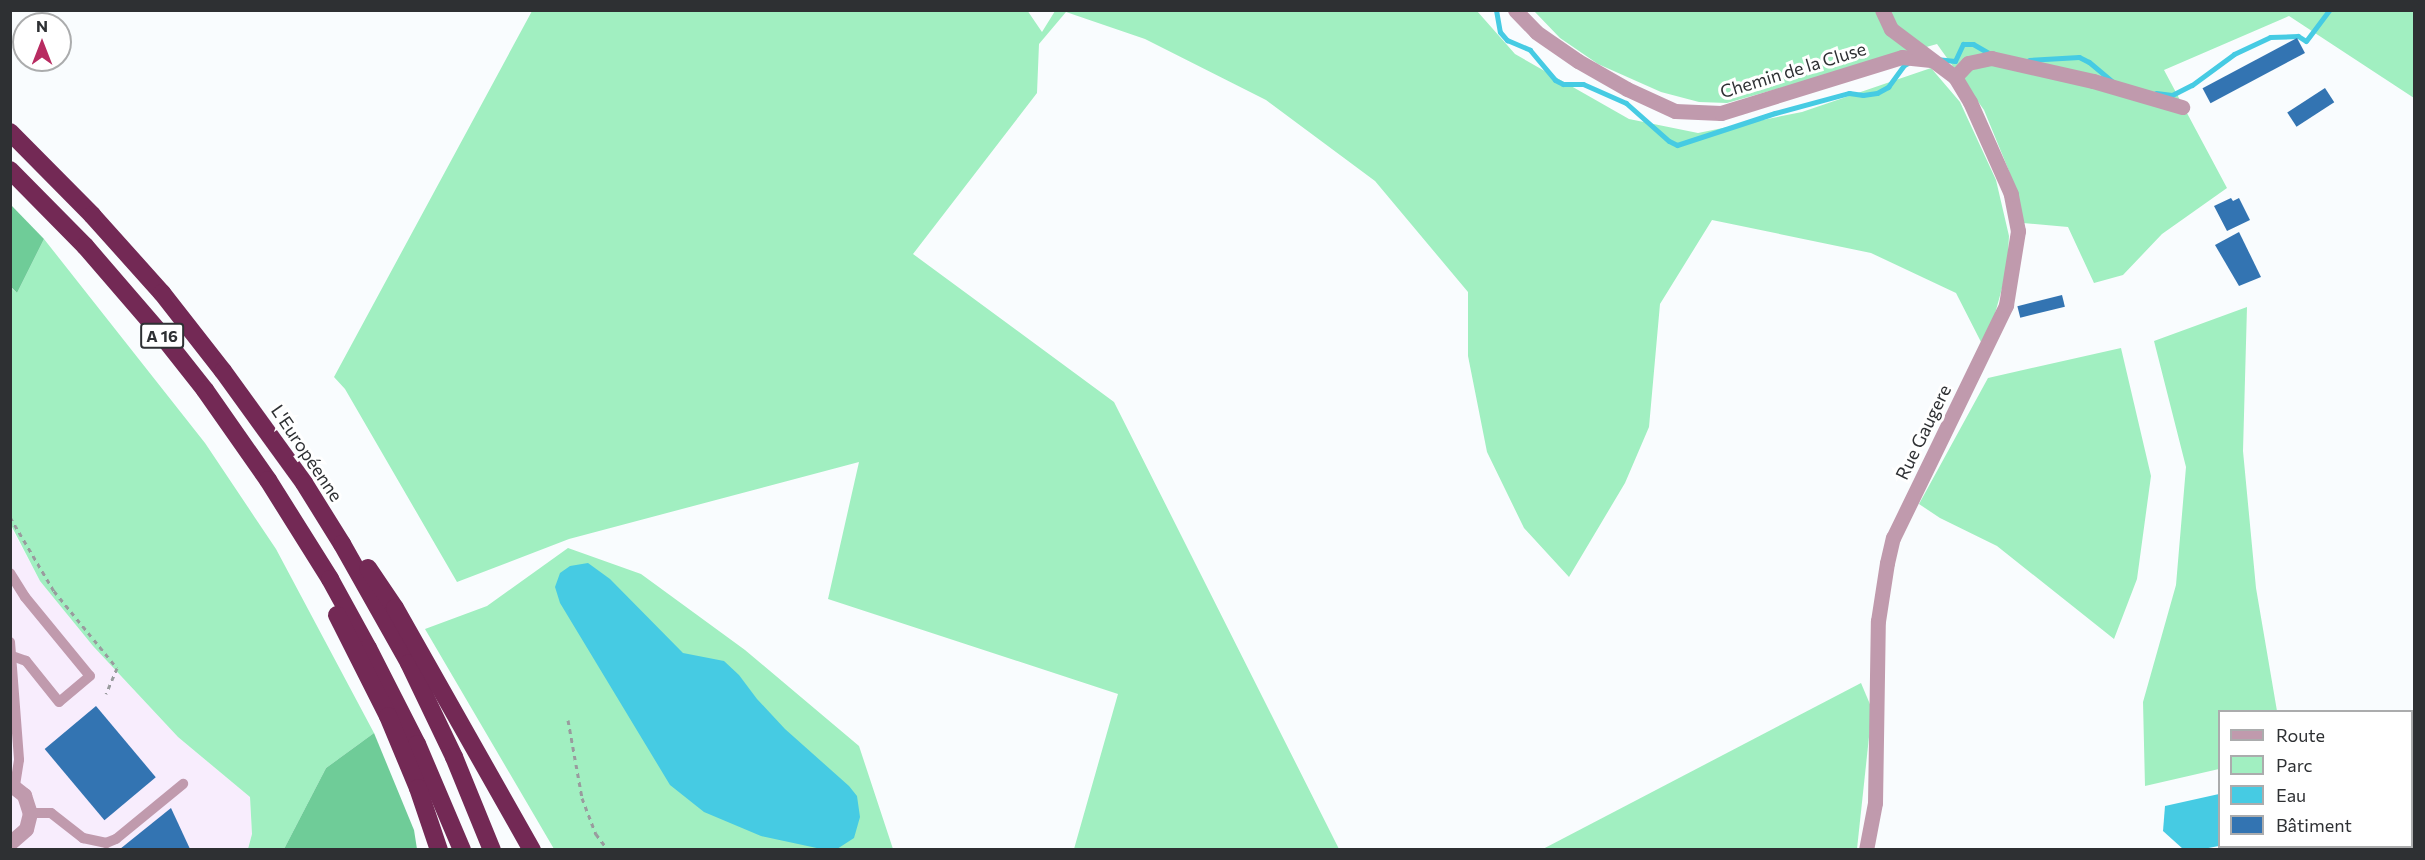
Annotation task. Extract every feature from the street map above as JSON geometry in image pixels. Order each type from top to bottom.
[{"type":"highway","name":"L'Européenne","points":[[10,132],[92,215],[167,300],[244,398],[303,483],[342,544],[404,654],[439,725],[492,849]]},
{"type":"highway","name":"A 16","points":[[10,170],[85,246],[160,333],[224,416],[293,518],[345,606],[395,699],[462,849]]},
{"type":"highway","points":[[303,483],[386,593],[532,849]]},
{"type":"highway","points":[[293,518],[336,613],[394,731],[439,849]]},
{"type":"street","name":"Chemin de la Cluse","points":[[1515,10],[1536,32],[1578,61],[1627,89],[1675,111],[1721,113],[1902,57],[1931,60]]},
{"type":"street","name":"Rue Gaugere","points":[[1866,849],[1875,803],[1878,621],[1893,538],[2006,305],[2018,231],[2011,194],[1970,102],[1955,77],[1891,29],[1882,10]]},
{"type":"street","points":[[1955,77],[1968,63],[1991,58],[2093,81],[2182,106]]},
{"type":"street","points":[[10,843],[26,829],[30,813],[26,798],[13,785]]},
{"type":"lane","points":[[10,573],[14,589],[90,676],[59,702],[26,662],[12,656]]},
{"type":"lane","points":[[10,642],[19,767],[13,785]]},
{"type":"lane","points":[[30,813],[54,814],[83,838],[106,843],[117,839],[183,784]]},
{"type":"path","points":[[10,517],[54,591],[117,668],[106,694]]},
{"type":"path","points":[[568,720],[582,798],[596,834],[608,849]]},
{"type":"shaded area","points":[[10,525],[40,581],[93,646],[178,737],[250,797],[252,834],[248,849],[11,849]]},
{"type":"green space","points":[[1027,10],[1042,32],[1055,11],[1477,11],[1515,54],[1629,119],[1698,133],[1802,112],[1931,68],[1960,102],[1996,180],[2009,236],[2007,270],[1993,321],[1981,342],[1956,293],[1871,253],[1712,220],[1660,304],[1649,427],[1625,483],[1569,577],[1524,528],[1487,452],[1468,356],[1468,292],[1375,181],[1266,100],[1145,39],[1066,12],[1039,44],[1037,93],[913,254],[1114,402],[1339,849],[1074,849],[1118,694],[828,599],[859,462],[569,539],[457,582],[345,389],[334,377],[532,11]]},
{"type":"green space","points":[[1534,11],[2414,11],[2414,98],[2289,16],[2164,70],[2227,188],[2162,234],[2123,275],[2094,283],[2068,227],[2023,223],[2009,171],[1984,110],[1937,44],[1727,103],[1699,102],[1661,92],[1598,64],[1560,38]]},
{"type":"green space","points":[[11,205],[44,239],[17,293],[11,287]]},
{"type":"green space","points":[[44,239],[205,443],[276,549],[374,733],[326,768],[284,849],[248,849],[252,834],[250,797],[178,737],[93,646],[40,581],[11,525],[10,287],[17,293]]},
{"type":"green space","points":[[2247,307],[2243,451],[2256,588],[2277,710],[2218,710],[2218,769],[2145,786],[2143,702],[2176,585],[2186,467],[2154,341]]},
{"type":"green space","points":[[2121,348],[2151,476],[2137,579],[2114,639],[1997,546],[1940,518],[1919,504],[1988,378]]},
{"type":"green space","points":[[568,548],[641,574],[745,650],[859,746],[893,849],[554,849],[425,629],[487,606]]},
{"type":"green space","points":[[1861,683],[1872,709],[1857,849],[1541,850]]},
{"type":"green space","points":[[374,733],[414,830],[417,849],[284,849],[326,768]]},
{"type":"water","points":[[588,563],[610,579],[683,653],[724,661],[739,675],[757,699],[785,729],[849,786],[857,796],[860,817],[854,838],[837,849],[826,850],[761,836],[704,812],[670,785],[560,603],[555,587],[560,573],[570,566]]},
{"type":"water","points":[[2218,794],[2218,846],[2183,849],[2163,831],[2165,806]]},
{"type":"building","points":[[2297,38],[2305,53],[2211,103],[2203,88]]},
{"type":"building","points":[[2325,88],[2334,102],[2297,127],[2287,113]]},
{"type":"building","points":[[2231,198],[2233,201],[2239,198],[2250,220],[2227,231],[2214,206]]},
{"type":"building","points":[[2239,232],[2261,277],[2239,286],[2215,245]]},
{"type":"building","points":[[2062,295],[2065,307],[2020,318],[2017,306]]},
{"type":"building","points":[[96,706],[156,777],[104,820],[45,749]]},
{"type":"building","points":[[171,808],[190,849],[120,849]]},
{"type":"waterway","points":[[1496,10],[1500,32],[1507,40],[1530,50],[1555,80],[1563,84],[1583,84],[1626,103],[1669,141],[1677,145],[1775,113],[1849,93],[1863,95],[1877,93],[1888,87],[1908,63]]},
{"type":"waterway","points":[[2156,93],[2172,95],[2192,85],[2234,54],[2270,37],[2298,36],[2306,41],[2329,10]]},
{"type":"waterway","points":[[1936,59],[1955,61],[1963,44],[1973,44],[1990,54]]},
{"type":"waterway","points":[[2029,60],[2079,57],[2089,62],[2113,82]]}]
